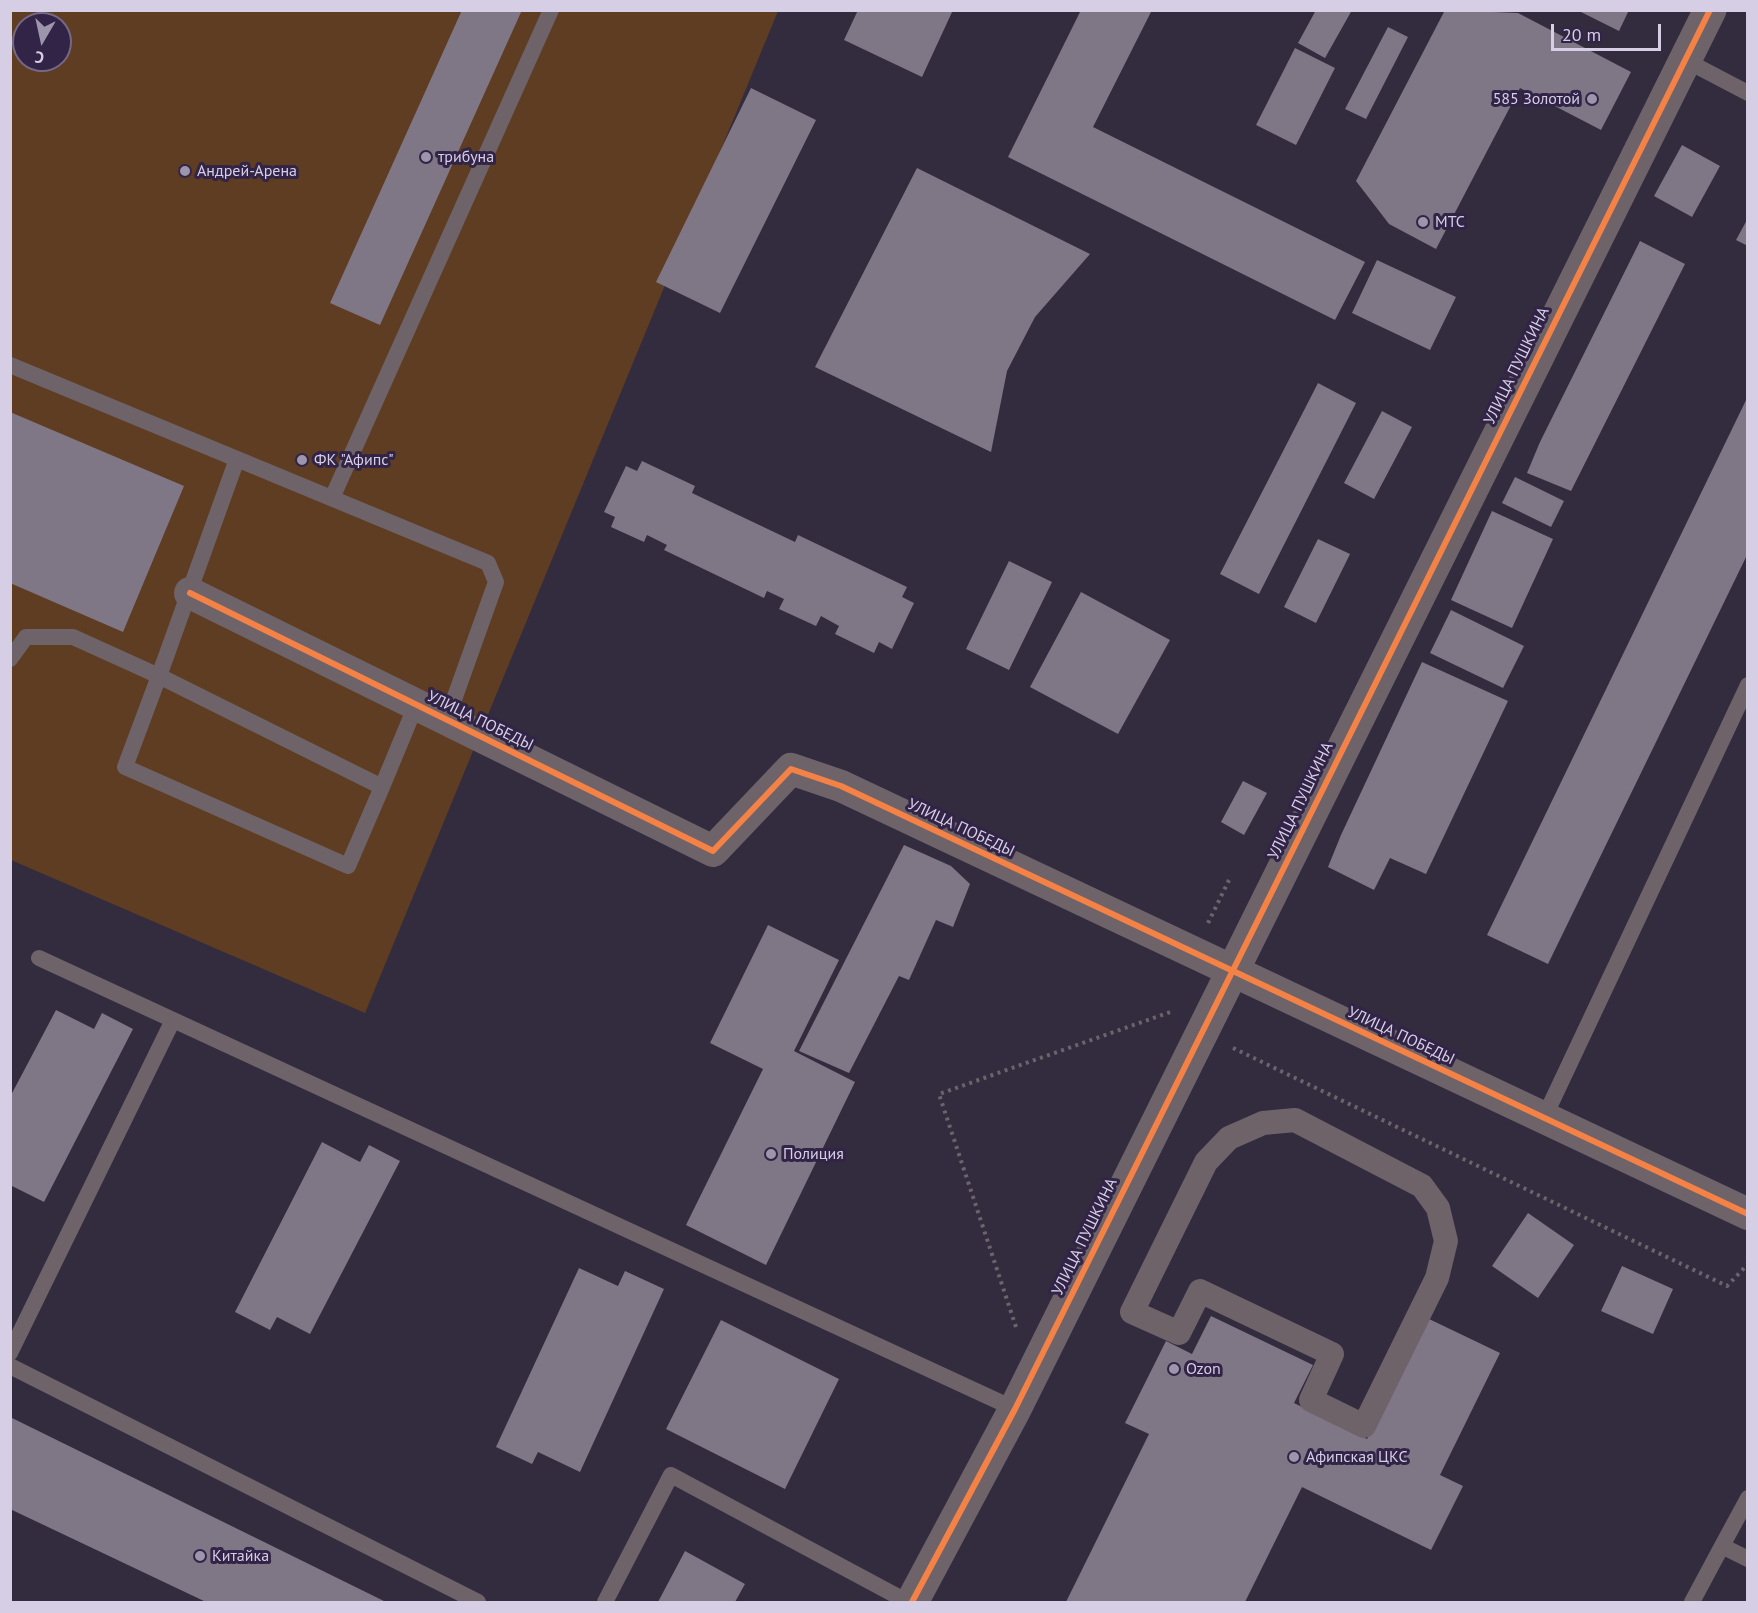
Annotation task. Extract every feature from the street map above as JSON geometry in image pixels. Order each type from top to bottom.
[{"type":"street","name":"УЛИЦА ПУШКИНА","points":[[910,1602],[1015,1409],[1710,10]]},
{"type":"street","name":"УЛИЦА ПОБЕДЫ","points":[[189,593],[712,851],[791,770],[841,786],[1748,1214]]},
{"type":"street","points":[[1295,1120],[1422,1186],[1438,1208],[1446,1241],[1437,1278],[1364,1426],[1311,1400],[1332,1354],[1200,1292],[1179,1333],[1132,1312],[1206,1162],[1229,1138],[1263,1123],[1295,1120]]},
{"type":"lane","points":[[332,498],[551,10]]},
{"type":"lane","points":[[1685,60],[1748,93]]},
{"type":"lane","points":[[10,365],[488,563],[496,582],[447,719]]},
{"type":"lane","points":[[237,459],[125,767],[348,866],[416,705]]},
{"type":"lane","points":[[10,659],[26,637],[73,637],[159,676],[382,787]]},
{"type":"lane","points":[[1544,1118],[1748,685]]},
{"type":"lane","points":[[39,958],[1015,1409]]},
{"type":"lane","points":[[10,1353],[173,1020]]},
{"type":"lane","points":[[10,1366],[478,1602]]},
{"type":"lane","points":[[605,1602],[671,1475],[910,1602]]},
{"type":"lane","points":[[1692,1602],[1748,1498]]},
{"type":"lane","points":[[1722,1546],[1748,1559]]},
{"type":"path","points":[[1016,1328],[939,1094],[1178,1009]]},
{"type":"path","points":[[1201,1032],[1727,1286],[1748,1264]]},
{"type":"shaded area","name":"ФК \"Афипс\"","points":[[10,11],[778,11],[365,1013],[11,860]]},
{"type":"building","name":"трибуна","points":[[462,10],[522,10],[380,325],[330,303]]},
{"type":"building","points":[[858,10],[953,10],[922,77],[844,40]]},
{"type":"building","points":[[1081,10],[1152,10],[1093,127],[1365,262],[1335,320],[1008,157]]},
{"type":"building","points":[[1316,10],[1352,10],[1325,58],[1298,43]]},
{"type":"building","points":[[1445,10],[1518,13],[1631,72],[1601,130],[1520,88],[1436,249],[1389,224],[1356,181]]},
{"type":"building","points":[[1577,10],[1629,10],[1619,31]]},
{"type":"building","points":[[1388,27],[1408,37],[1366,119],[1345,109]]},
{"type":"building","points":[[1295,48],[1335,68],[1296,145],[1256,125]]},
{"type":"building","points":[[751,88],[816,120],[720,313],[656,282]]},
{"type":"building","points":[[1682,145],[1720,166],[1692,217],[1654,196]]},
{"type":"building","points":[[917,168],[1090,254],[1035,317],[1007,371],[991,452],[815,367]]},
{"type":"building","points":[[1748,218],[1748,246],[1736,240]]},
{"type":"building","points":[[1640,241],[1685,264],[1571,491],[1527,473],[1540,442]]},
{"type":"building","points":[[1377,260],[1456,297],[1430,350],[1352,313]]},
{"type":"building","points":[[1318,383],[1356,403],[1259,594],[1220,574]]},
{"type":"building","points":[[1748,396],[1748,553],[1548,964],[1487,935]]},
{"type":"building","points":[[1382,411],[1412,427],[1374,499],[1344,483]]},
{"type":"building","points":[[10,412],[184,486],[123,632],[10,583]]},
{"type":"building","points":[[642,461],[695,486],[692,493],[795,542],[798,535],[907,587],[902,597],[914,603],[892,649],[879,642],[874,653],[835,634],[839,626],[821,616],[816,626],[779,609],[784,599],[767,591],[764,598],[664,550],[667,545],[647,535],[644,542],[611,527],[615,517],[604,512],[626,466],[637,471]]},
{"type":"building","points":[[1515,477],[1564,501],[1551,527],[1502,503]]},
{"type":"building","points":[[1492,511],[1553,539],[1512,628],[1451,600]]},
{"type":"building","points":[[1318,539],[1350,554],[1316,623],[1284,607]]},
{"type":"building","points":[[1009,561],[1052,582],[1009,670],[966,649]]},
{"type":"building","points":[[1081,592],[1170,640],[1118,734],[1030,687]]},
{"type":"building","points":[[1451,610],[1524,646],[1503,688],[1430,653]]},
{"type":"building","points":[[1422,662],[1508,701],[1426,874],[1390,858],[1374,890],[1328,867]]},
{"type":"building","points":[[1243,781],[1267,793],[1244,835],[1221,822]]},
{"type":"building","points":[[904,845],[951,866],[970,884],[953,927],[936,920],[909,980],[899,976],[849,1073],[799,1051]]},
{"type":"building","name":"Полиция","points":[[768,925],[839,960],[794,1051],[855,1082],[766,1265],[686,1225],[763,1069],[710,1043]]},
{"type":"building","points":[[56,1010],[94,1029],[102,1013],[133,1029],[44,1202],[10,1185],[10,1097]]},
{"type":"building","points":[[322,1142],[360,1162],[369,1145],[400,1161],[310,1334],[277,1317],[270,1330],[235,1312]]},
{"type":"building","points":[[1528,1213],[1574,1245],[1538,1298],[1492,1266]]},
{"type":"building","points":[[1622,1266],[1673,1289],[1653,1334],[1601,1311]]},
{"type":"building","points":[[579,1268],[618,1286],[625,1271],[664,1289],[580,1472],[538,1452],[532,1464],[496,1447]]},
{"type":"building","name":"Афипская ЦКС","points":[[1211,1316],[1313,1365],[1294,1403],[1367,1439],[1427,1318],[1500,1353],[1440,1475],[1463,1486],[1431,1550],[1302,1487],[1245,1602],[1066,1602],[1149,1434],[1125,1423],[1166,1341],[1192,1354]]},
{"type":"building","points":[[721,1320],[839,1379],[785,1489],[666,1429]]},
{"type":"building","name":"Китайка","points":[[10,1417],[386,1602],[206,1602],[10,1509]]},
{"type":"building","points":[[685,1551],[745,1584],[735,1602],[658,1602]]},
{"type":"cycle path","points":[[912,1602],[1015,1409],[1710,10]]},
{"type":"cycle path","points":[[190,593],[713,851],[791,769],[841,786],[1748,1214]]},
{"type":"place","name":"585 Золотой","points":[[1592,99]]},
{"type":"place","name":"трибуна","points":[[426,157]]},
{"type":"place","name":"Андрей-Арена","points":[[185,171]]},
{"type":"place","name":"МТС","points":[[1423,222]]},
{"type":"place","name":"ФК \"Афипс\"","points":[[302,460]]},
{"type":"place","name":"Полиция","points":[[771,1154]]},
{"type":"place","name":"Ozon","points":[[1174,1369]]},
{"type":"place","name":"Афипская ЦКС","points":[[1294,1457]]},
{"type":"place","name":"Китайка","points":[[200,1556]]}]
